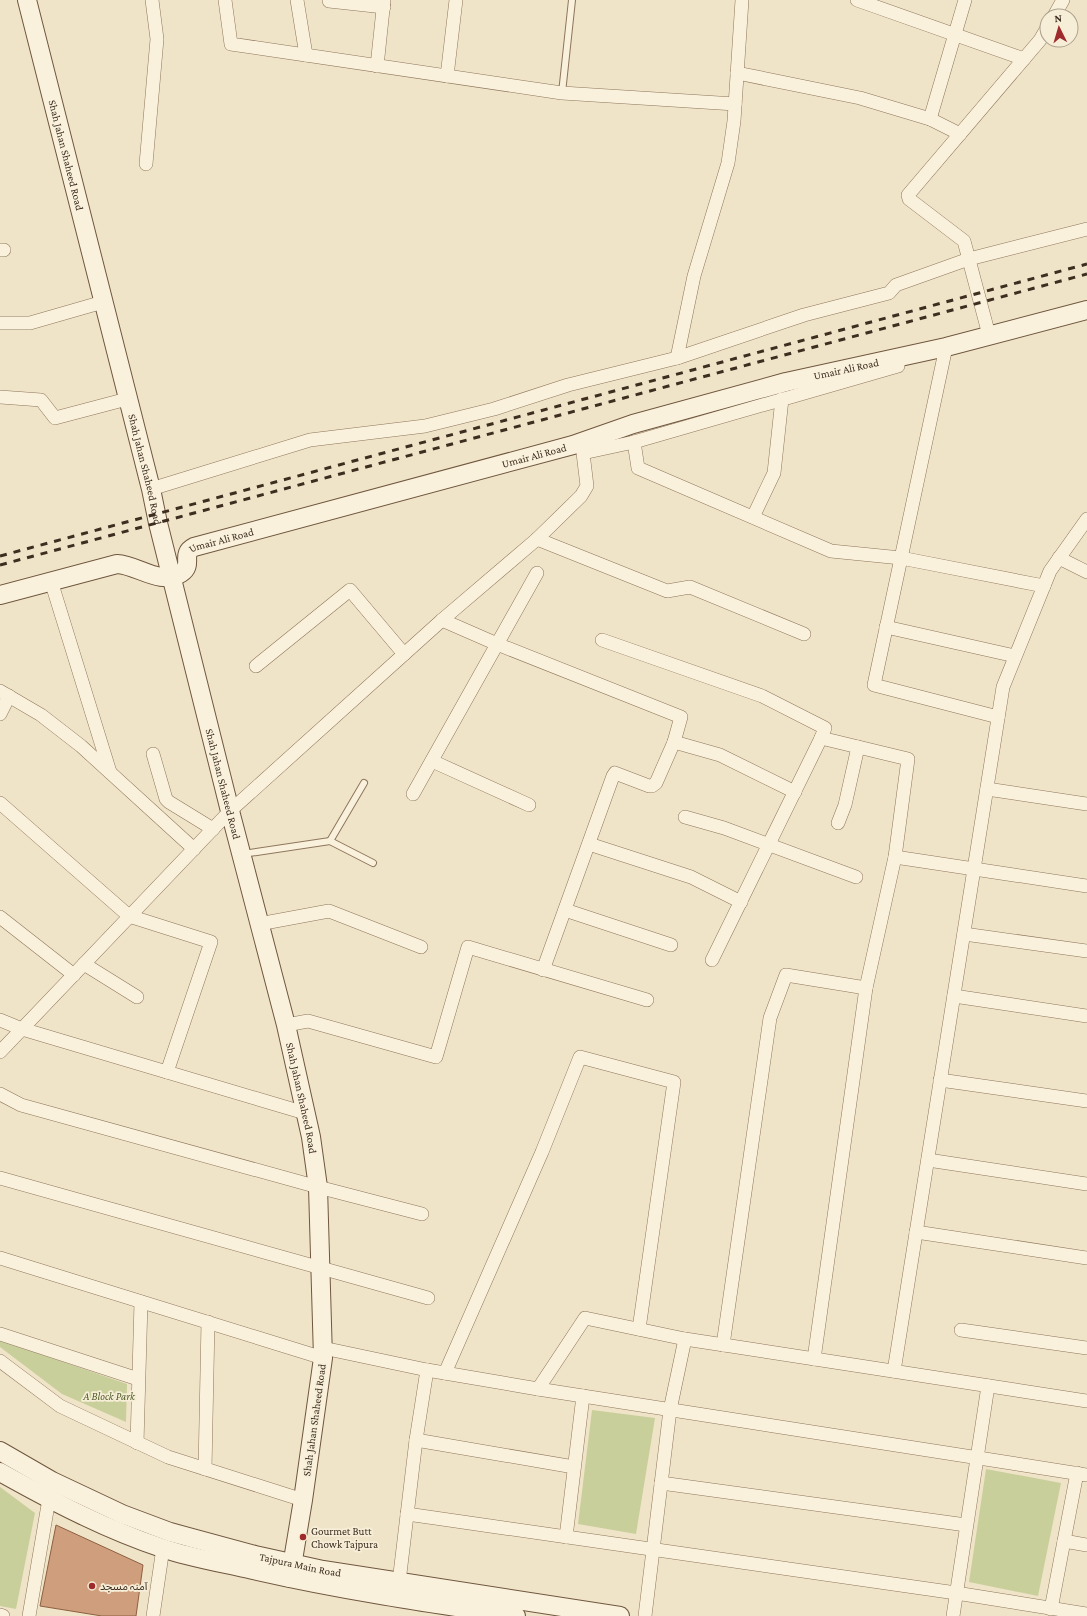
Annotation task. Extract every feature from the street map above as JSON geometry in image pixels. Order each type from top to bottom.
[{"type":"street","name":"Shah Jahan Shaheed Road","points":[[27,0],[151,489],[158,523],[230,811],[286,1025],[311,1137],[318,1187],[323,1353],[303,1500],[291,1571]]},
{"type":"street","points":[[146,164],[157,39],[152,0]]},
{"type":"street","points":[[225,0],[231,44],[562,93],[735,104]]},
{"type":"street","points":[[297,0],[306,55]]},
{"type":"street","points":[[447,76],[456,0]]},
{"type":"street","points":[[677,358],[694,276],[728,163],[735,104],[742,0]]},
{"type":"street","points":[[857,0],[1024,59]]},
{"type":"street","points":[[930,119],[965,0]]},
{"type":"street","points":[[329,1],[384,3],[377,66]]},
{"type":"street","points":[[989,336],[964,241],[909,199],[908,195],[1039,41]]},
{"type":"street","points":[[737,73],[860,98],[930,119],[960,134]]},
{"type":"street","points":[[151,489],[310,440],[426,426],[494,409],[568,385],[677,358],[804,315],[889,293],[896,285],[969,260],[1087,229]]},
{"type":"street","points":[[0,323],[30,323],[103,302]]},
{"type":"street","name":"Umair Ali Road","points":[[172,576],[180,574],[186,569],[188,564],[187,553],[194,547],[578,449],[633,424],[786,382],[946,347],[1087,310]]},
{"type":"street","points":[[0,1052],[230,811],[442,620],[537,539],[582,496],[587,486],[578,449],[634,442],[904,364],[946,347]]},
{"type":"street","points":[[946,347],[874,684],[998,717]]},
{"type":"street","points":[[0,397],[41,400],[55,418],[127,399]]},
{"type":"street","points":[[753,518],[774,473],[782,399]]},
{"type":"street","points":[[634,442],[638,468],[831,551],[901,558],[1044,586]]},
{"type":"street","points":[[894,1372],[1003,687],[1050,571],[1087,519]]},
{"type":"street","points":[[537,539],[667,591],[690,587],[804,634]]},
{"type":"street","points":[[1059,558],[1087,572]]},
{"type":"street","points":[[0,595],[117,564],[126,564],[158,576],[172,576]]},
{"type":"street","points":[[413,794],[537,573]]},
{"type":"street","points":[[51,581],[110,772]]},
{"type":"street","points":[[256,666],[350,590],[404,654]]},
{"type":"street","points":[[442,620],[497,644],[681,717],[674,742],[656,783],[652,786],[615,773],[543,970]]},
{"type":"street","points":[[886,627],[1015,656]]},
{"type":"street","points":[[602,640],[762,696],[826,728],[712,960]]},
{"type":"street","points":[[0,714],[4,693],[41,715],[81,746],[194,849]]},
{"type":"street","points":[[814,1359],[866,988],[894,857],[908,759],[821,738]]},
{"type":"street","points":[[674,742],[720,755],[795,792]]},
{"type":"street","points":[[838,822],[845,805],[858,747]]},
{"type":"street","points":[[153,754],[166,799],[213,829]]},
{"type":"street","points":[[432,761],[529,805]]},
{"type":"street","points":[[987,789],[1087,804]]},
{"type":"street","points":[[0,803],[129,916],[212,942],[167,1072]]},
{"type":"street","points":[[685,817],[724,828],[856,877]]},
{"type":"street","points":[[589,844],[691,877],[741,902]]},
{"type":"street","points":[[894,857],[1087,886]]},
{"type":"street","points":[[565,910],[671,945]]},
{"type":"street","points":[[259,924],[329,911],[421,947]]},
{"type":"street","points":[[0,917],[74,975]]},
{"type":"street","points":[[964,934],[1087,951]]},
{"type":"street","points":[[286,1025],[308,1021],[436,1057],[468,948],[646,1000]]},
{"type":"street","points":[[84,964],[137,997]]},
{"type":"street","points":[[723,1345],[770,1018],[786,975],[866,988]]},
{"type":"street","points":[[954,996],[1087,1016]]},
{"type":"street","points":[[0,1020],[22,1029],[305,1113]]},
{"type":"street","points":[[445,1373],[542,1152],[580,1057],[674,1082],[638,1329]]},
{"type":"street","points":[[940,1080],[1087,1101]]},
{"type":"street","points":[[0,1094],[21,1105],[318,1187],[422,1214]]},
{"type":"street","points":[[928,1160],[1087,1184]]},
{"type":"street","points":[[0,1178],[428,1298]]},
{"type":"street","points":[[916,1232],[1087,1258]]},
{"type":"street","points":[[0,1258],[208,1322],[323,1353],[538,1389],[977,1456],[1082,1474],[1064,1541],[1051,1609]]},
{"type":"street","points":[[137,1443],[141,1302]]},
{"type":"street","points":[[538,1389],[585,1318],[685,1339],[1087,1401]]},
{"type":"street","points":[[205,1469],[208,1322]]},
{"type":"street","points":[[961,1330],[1087,1348]]},
{"type":"street","points":[[0,1334],[138,1379]]},
{"type":"street","points":[[645,1616],[670,1410],[685,1339]]},
{"type":"street","points":[[0,1361],[60,1406],[137,1443],[168,1457],[303,1500]]},
{"type":"street","points":[[399,1582],[416,1440],[427,1370]]},
{"type":"street","points":[[953,1616],[988,1386]]},
{"type":"street","points":[[566,1537],[583,1396]]},
{"type":"street","points":[[416,1440],[574,1467]]},
{"type":"street","name":"Tajpura Main Road","points":[[0,1451],[52,1481],[122,1514],[170,1532],[255,1555],[291,1571],[331,1586],[435,1609],[620,1616]]},
{"type":"street","name":"Tajpura Main Road","points":[[0,1472],[49,1500],[116,1531],[163,1548],[291,1571],[323,1570],[399,1582],[512,1612]]},
{"type":"street","points":[[661,1483],[966,1525]]},
{"type":"street","points":[[29,1616],[49,1500]]},
{"type":"street","points":[[407,1514],[956,1593],[1087,1614]]},
{"type":"street","points":[[1064,1541],[1087,1545]]},
{"type":"street","points":[[153,1616],[163,1548]]},
{"type":"lane","points":[[562,93],[572,0]]},
{"type":"lane","points":[[330,841],[364,783]]},
{"type":"lane","points":[[242,854],[330,841],[373,864]]},
{"type":"green space","name":"A Block Park","points":[[0,1340],[127,1384],[126,1422],[62,1394],[0,1347]]},
{"type":"green space","points":[[592,1410],[655,1418],[636,1534],[578,1524]]},
{"type":"green space","points":[[986,1469],[1061,1483],[1038,1596],[969,1582]]},
{"type":"green space","points":[[0,1487],[35,1513],[16,1609],[0,1606]]},
{"type":"building","name":"آمنہ مسجد","points":[[56,1525],[143,1565],[136,1616],[102,1616],[40,1606]]},
{"type":"railway","points":[[0,556],[1087,264]]},
{"type":"railway","points":[[0,565],[1087,274]]},
{"type":"place","name":"Gourmet Butt Chowk Tajpura","points":[[303,1537]]},
{"type":"place","name":"آمنہ مسجد","points":[[92,1586]]}]
